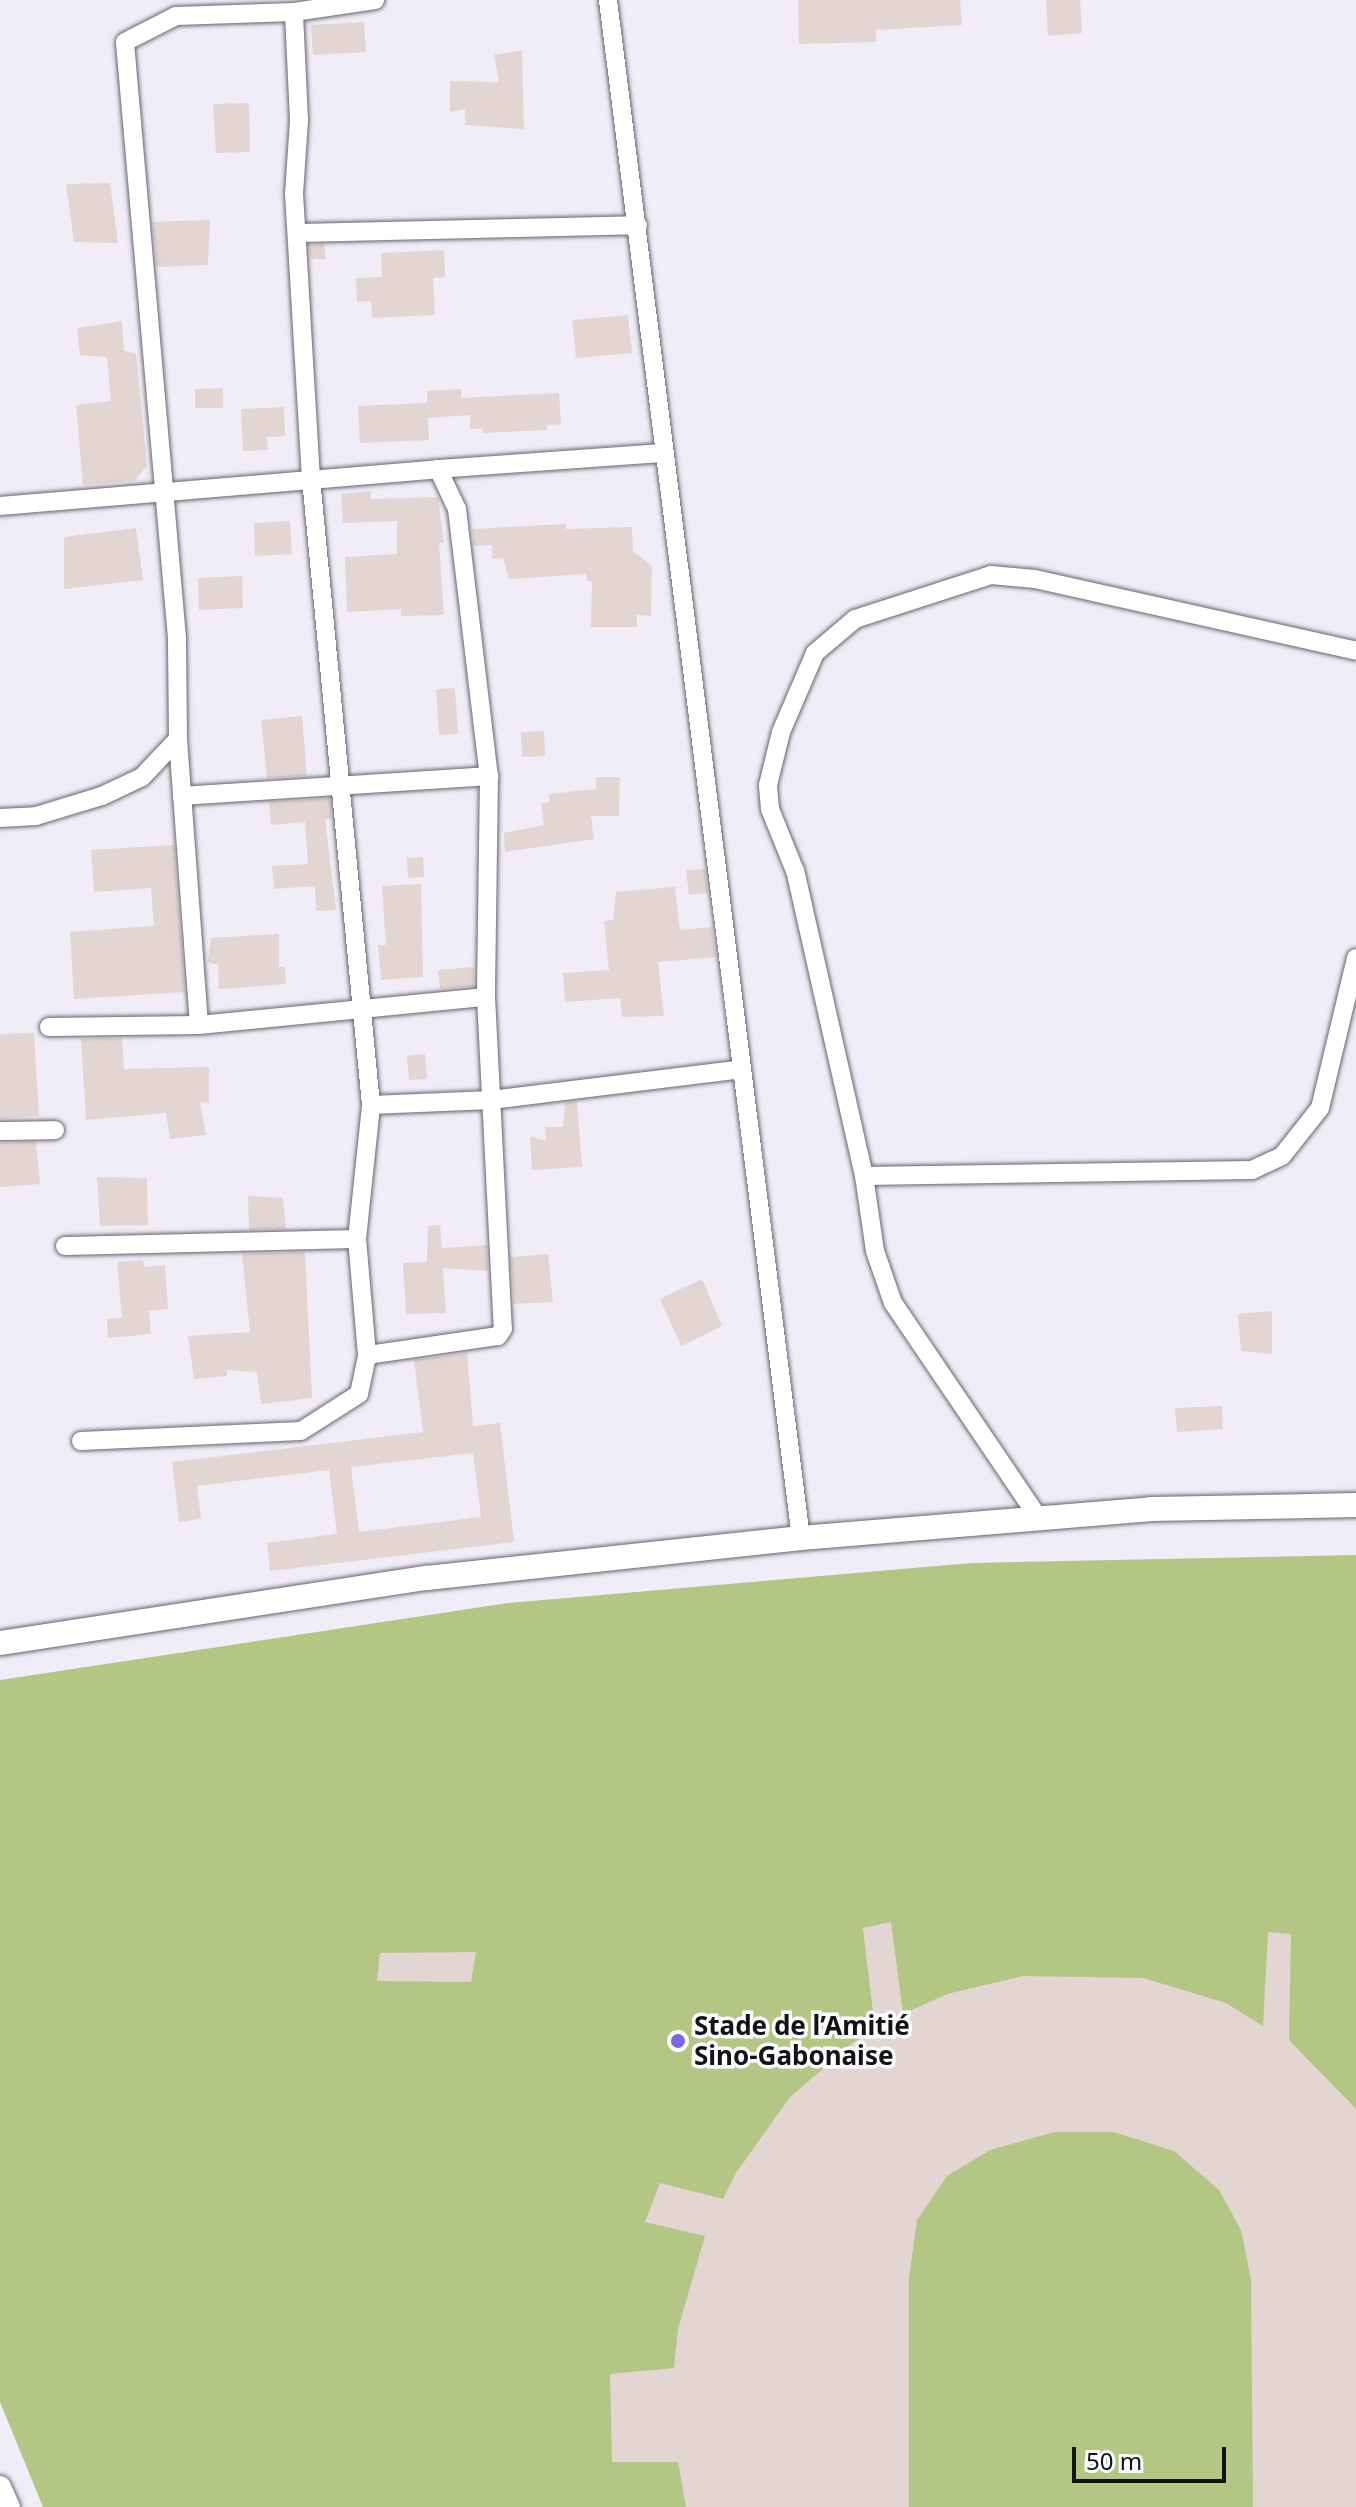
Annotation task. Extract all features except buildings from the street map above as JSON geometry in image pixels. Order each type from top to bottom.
[{"type":"main road","points":[[0,1643],[427,1578],[801,1538],[1038,1517],[1356,1505]]},
{"type":"street","points":[[199,1025],[178,739],[177,638],[125,42],[176,16],[294,12],[375,0]]},
{"type":"street","points":[[608,0],[801,1538]]},
{"type":"street","points":[[81,1441],[301,1431],[359,1394],[367,1355],[357,1239],[371,1105],[311,479],[298,233],[294,12]]},
{"type":"street","points":[[298,233],[638,225]]},
{"type":"street","points":[[0,506],[663,453]]},
{"type":"street","points":[[367,1355],[498,1336],[503,1329],[486,997],[489,776],[457,509],[438,469]]},
{"type":"street","points":[[1038,1517],[893,1303],[875,1251],[864,1176],[795,871],[770,809],[774,756],[815,653],[855,619],[991,575],[1035,579],[1356,651]]},
{"type":"street","points":[[0,818],[36,816],[102,796],[142,777],[178,739]]},
{"type":"street","points":[[182,796],[489,776]]},
{"type":"street","points":[[864,1176],[1252,1170],[1282,1156],[1320,1108],[1356,958]]},
{"type":"street","points":[[49,1027],[199,1025],[486,997]]},
{"type":"street","points":[[371,1105],[491,1100],[742,1069]]},
{"type":"street","points":[[0,1131],[55,1130]]},
{"type":"street","points":[[65,1246],[357,1239]]},
{"type":"street","points":[[0,2487],[9,2507]]},
{"type":"green space","name":"Stade de l’Amitié Sino-Gabonaise","points":[[1356,1555],[1356,2507],[43,2507],[0,2402],[0,1680],[508,1603],[972,1563]]},
{"type":"place","name":"Stade de l’Amitié Sino-Gabonaise","points":[[678,2041]]}]
